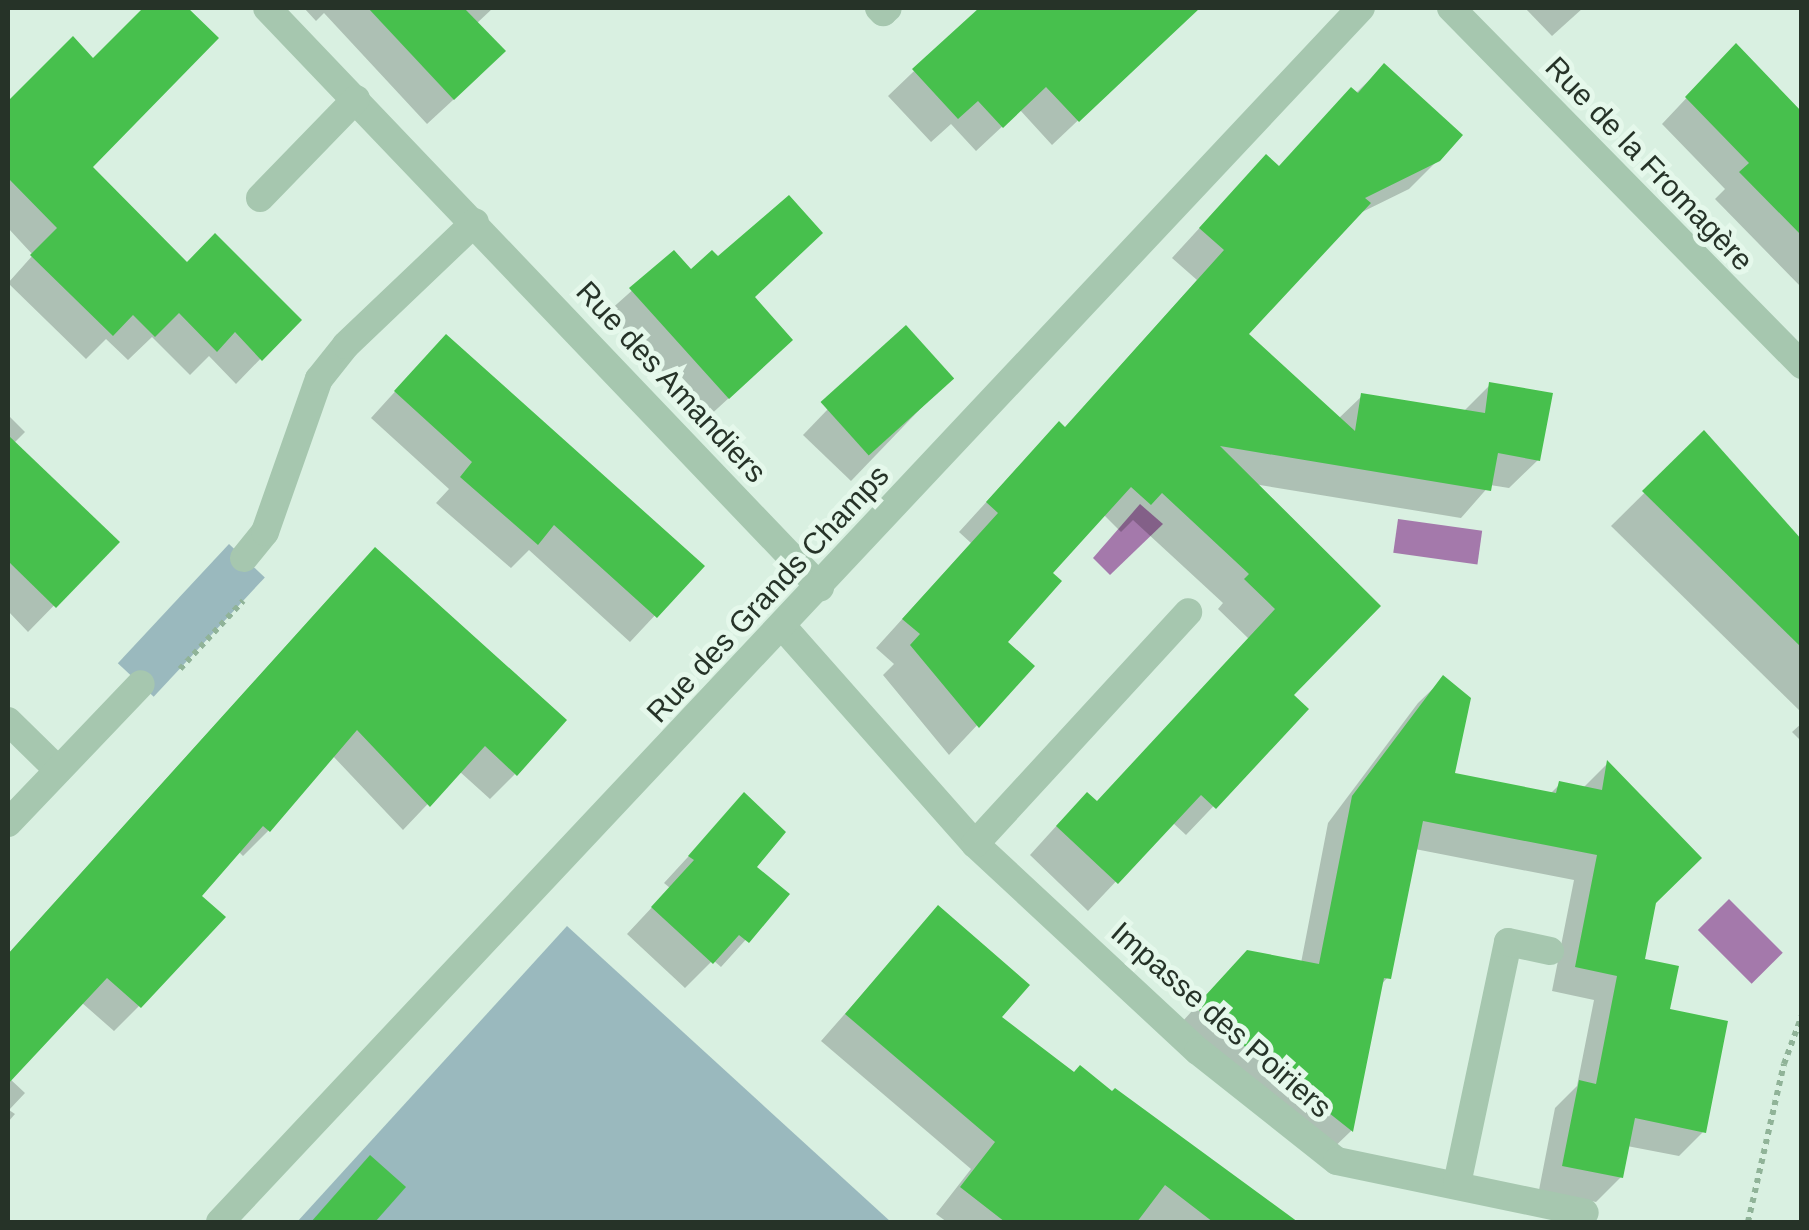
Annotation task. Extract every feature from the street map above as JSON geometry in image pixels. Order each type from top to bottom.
[{"type":"street","name":"Rue des Amandiers","points":[[267,8],[820,587]]},
{"type":"street","points":[[879,8],[883,12],[888,8]]},
{"type":"street","name":"Rue des Grands Champs","points":[[220,1222],[1361,8]]},
{"type":"street","name":"Rue de la Fromagère","points":[[1450,8],[1802,365]]},
{"type":"street","points":[[260,198],[356,99]]},
{"type":"street","points":[[247,554],[265,532],[319,380],[346,345],[475,222]]},
{"type":"street","points":[[975,844],[1188,612]]},
{"type":"street","name":"Impasse des Poiriers","points":[[783,627],[975,844],[1198,1052],[1336,1161],[1585,1213]]},
{"type":"street","points":[[8,823],[141,684]]},
{"type":"street","points":[[8,722],[58,770]]},
{"type":"street","points":[[1457,1184],[1508,942],[1550,950]]},
{"type":"path","points":[[141,684],[155,696],[265,577],[247,554]]},
{"type":"path","points":[[1748,1222],[1784,1064],[1802,1015]]},
{"type":"shaded area","points":[[1140,504],[1163,524],[1110,575],[1093,558]]},
{"type":"shaded area","points":[[1398,519],[1482,531],[1477,564],[1393,553]]},
{"type":"shaded area","points":[[229,544],[265,577],[154,697],[118,663]]},
{"type":"shaded area","points":[[1729,899],[1783,953],[1752,984],[1698,930]]},
{"type":"shaded area","points":[[567,926],[891,1222],[297,1222]]},
{"type":"building","points":[[143,8],[188,8],[219,38],[93,167],[187,262],[215,233],[302,320],[262,361],[235,332],[217,352],[179,313],[155,337],[133,315],[113,336],[30,255],[57,228],[8,178],[8,101],[73,36],[93,58]]},
{"type":"building","points":[[368,8],[464,8],[506,51],[454,100]]},
{"type":"building","points":[[979,8],[1200,8],[1079,122],[1046,87],[1003,128],[978,101],[958,119],[912,69]]},
{"type":"building","points":[[1736,43],[1802,112],[1802,236],[1739,172],[1749,163],[1685,97]]},
{"type":"building","points":[[1384,63],[1463,135],[1440,161],[1365,198],[1371,203],[1249,334],[1355,431],[1361,393],[1485,413],[1489,382],[1553,393],[1540,461],[1498,453],[1491,491],[1220,446],[1381,606],[1294,695],[1309,709],[1216,809],[1201,795],[1118,884],[1056,826],[1087,792],[1097,801],[1275,609],[1244,579],[1249,574],[1162,493],[1151,505],[1131,487],[1053,573],[1062,581],[1008,642],[1035,666],[979,728],[910,645],[920,634],[902,619],[998,513],[986,502],[1059,421],[1065,427],[1224,250],[1199,228],[1266,154],[1279,166],[1351,87],[1358,93]]},
{"type":"building","points":[[789,195],[823,233],[755,297],[793,340],[729,399],[629,288],[674,250],[691,269],[712,250],[718,256]]},
{"type":"building","points":[[906,325],[954,379],[869,455],[821,402]]},
{"type":"building","points":[[446,334],[705,566],[657,618],[554,525],[538,545],[460,477],[472,462],[394,391]]},
{"type":"building","points":[[1704,430],[1802,540],[1802,648],[1642,491]]},
{"type":"building","points":[[8,435],[120,542],[56,608],[8,561]]},
{"type":"building","points":[[375,547],[567,720],[517,776],[485,746],[430,807],[357,730],[270,832],[263,826],[202,896],[226,917],[141,1008],[107,978],[8,1084],[8,954]]},
{"type":"building","points":[[1443,675],[1471,698],[1455,773],[1556,793],[1559,781],[1602,790],[1607,760],[1702,858],[1656,903],[1645,959],[1679,966],[1670,1009],[1728,1021],[1706,1133],[1635,1118],[1623,1178],[1562,1166],[1579,1080],[1596,1084],[1617,976],[1575,967],[1597,855],[1423,821],[1391,979],[1384,978],[1353,1132],[1195,1007],[1247,950],[1319,964],[1352,796]]},
{"type":"building","points":[[744,792],[786,832],[757,867],[790,894],[749,943],[739,935],[713,964],[651,907],[694,860],[688,856]]},
{"type":"building","points":[[938,905],[1030,985],[1002,1017],[1074,1072],[1080,1065],[1112,1091],[1115,1088],[1298,1222],[1213,1222],[1165,1185],[1137,1222],[1005,1222],[960,1187],[995,1142],[845,1014]]},
{"type":"building","points":[[370,1155],[406,1187],[375,1222],[311,1222]]}]
